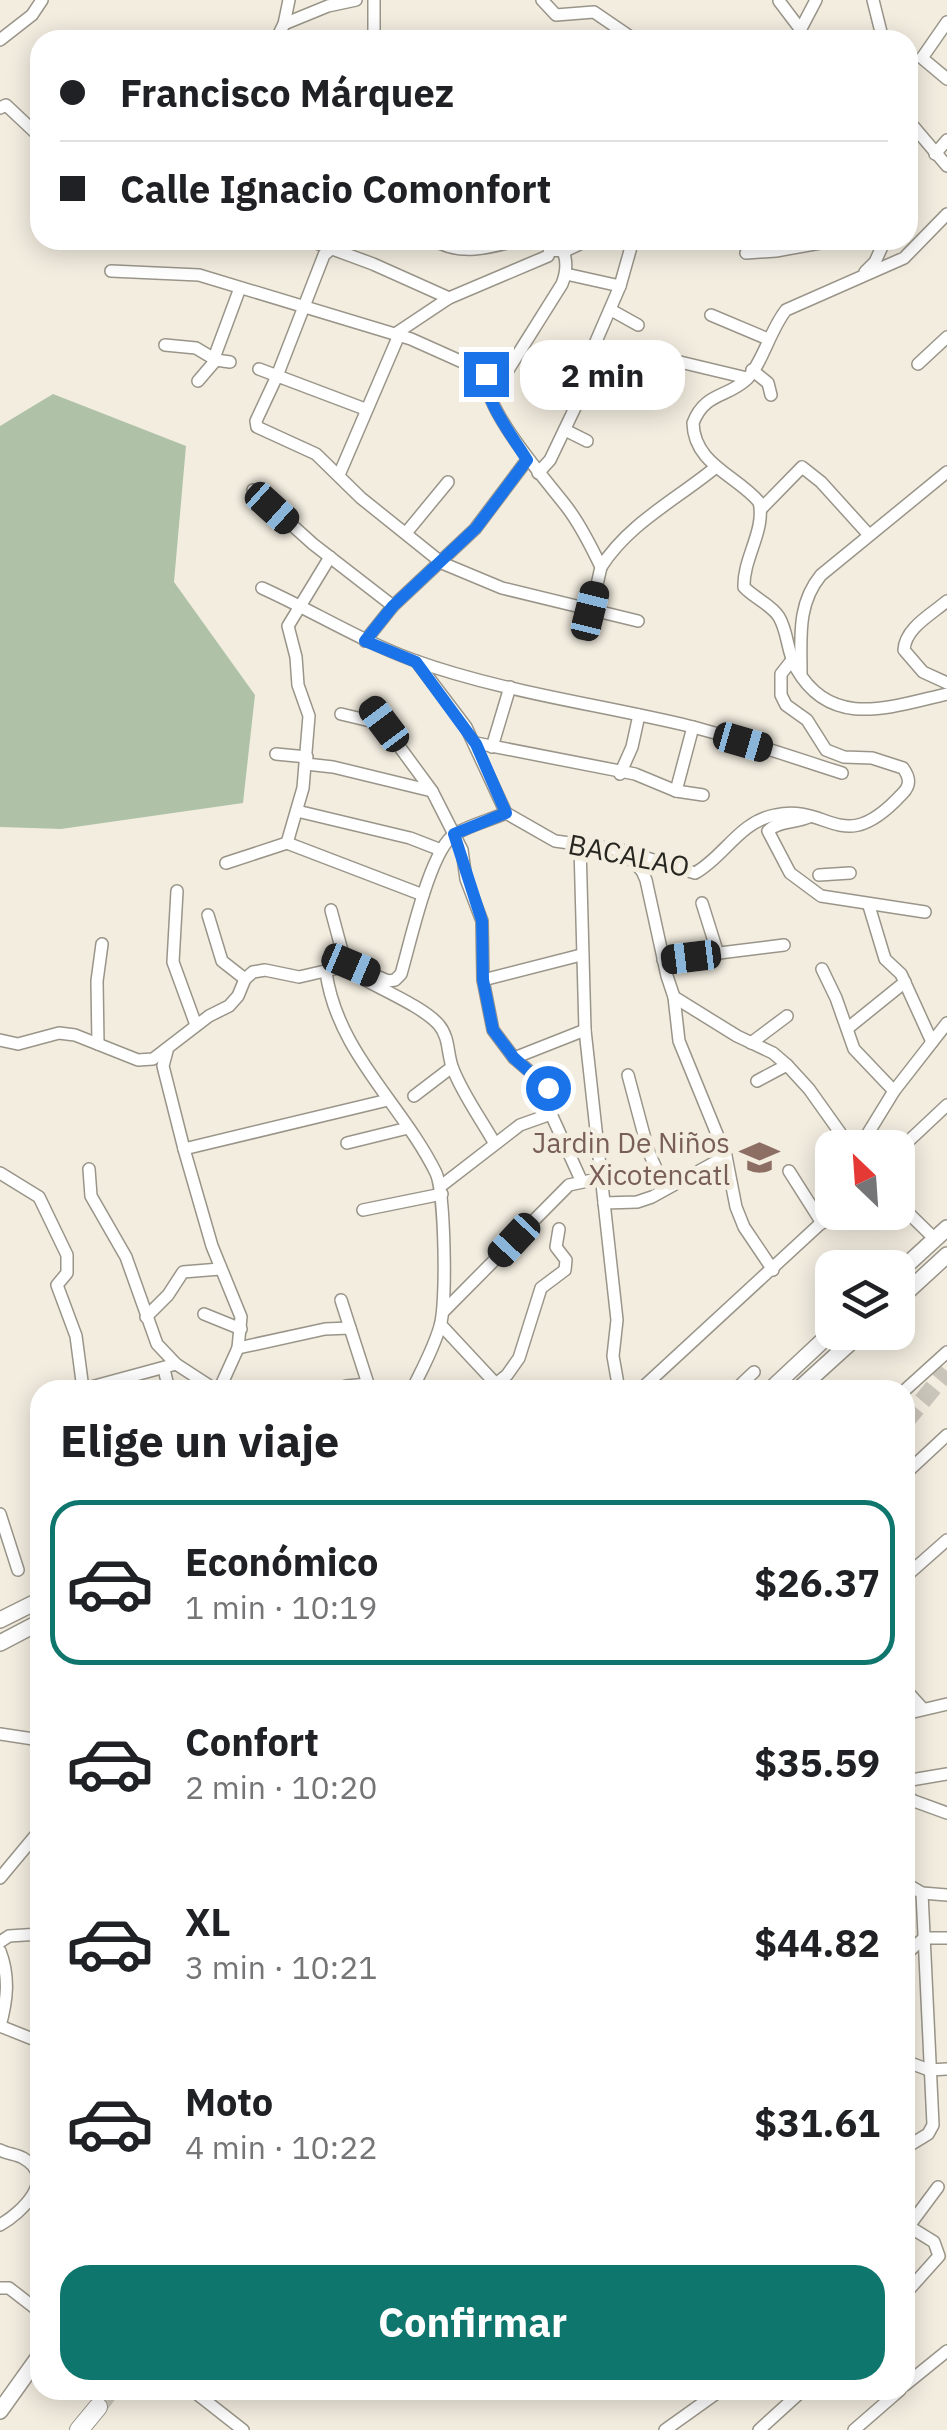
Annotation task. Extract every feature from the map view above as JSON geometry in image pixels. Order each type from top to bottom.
[{"type":"highway","points":[[79,2430],[98,2406]]},
{"type":"main road","points":[[915,1257],[941,1233]]},
{"type":"main road","points":[[915,1285],[947,1256]]},
{"type":"main road","points":[[781,1380],[815,1348]]},
{"type":"main road","points":[[809,1380],[842,1350]]},
{"type":"main road","points":[[0,1618],[30,1604]]},
{"type":"main road","points":[[0,1643],[30,1627]]},
{"type":"main road","points":[[0,2411],[30,2369]]},
{"type":"street","points":[[0,40],[32,15],[42,0]]},
{"type":"street","points":[[281,30],[288,0]]},
{"type":"street","points":[[284,24],[328,6],[356,0]]},
{"type":"street","points":[[374,0],[374,30]]},
{"type":"street","points":[[542,0],[556,16],[594,12],[620,30]]},
{"type":"street","points":[[778,0],[795,30]]},
{"type":"street","points":[[801,30],[816,0]]},
{"type":"street","points":[[873,0],[880,30]]},
{"type":"street","points":[[947,22],[922,58],[947,79]]},
{"type":"street","points":[[0,108],[6,105],[30,128]]},
{"type":"street","points":[[918,133],[947,166]]},
{"type":"street","points":[[935,154],[947,140]]},
{"type":"street","points":[[918,244],[947,214]]},
{"type":"street","points":[[329,250],[324,254],[256,421],[257,427],[316,454],[361,498],[442,562],[502,588],[638,621]]},
{"type":"street","points":[[337,250],[449,298]]},
{"type":"street","points":[[339,475],[397,334],[449,298],[548,256],[550,250]]},
{"type":"street","points":[[111,271],[199,275],[397,334],[441,350],[486,374],[508,370],[566,274],[562,250]]},
{"type":"street","points":[[538,473],[550,460],[582,393],[587,366],[630,250]]},
{"type":"street","points":[[746,253],[782,250]]},
{"type":"street","points":[[862,275],[881,250]]},
{"type":"street","points":[[761,509],[754,496],[716,467],[699,448],[694,423],[705,402],[749,374],[786,310],[904,258],[912,250]]},
{"type":"street","points":[[566,274],[622,280]]},
{"type":"street","points":[[198,381],[215,359],[240,288]]},
{"type":"street","points":[[611,310],[638,325]]},
{"type":"street","points":[[711,315],[768,339]]},
{"type":"street","points":[[918,364],[947,337]]},
{"type":"street","points":[[165,345],[196,348],[230,362]]},
{"type":"street","points":[[680,362],[749,374],[768,382],[771,395]]},
{"type":"street","points":[[259,369],[365,409]]},
{"type":"street","points":[[486,374],[484,380],[492,400],[527,460],[568,508],[601,567]]},
{"type":"street","points":[[565,430],[587,442]]},
{"type":"street","points":[[365,641],[393,606],[476,528],[527,460]]},
{"type":"street","points":[[590,611],[601,567],[616,544],[716,467]]},
{"type":"street","points":[[869,535],[821,482],[802,467],[761,509],[744,587],[781,620],[792,660],[821,699],[847,708],[874,708],[947,694]]},
{"type":"street","points":[[801,676],[805,600],[822,575],[947,472]]},
{"type":"street","points":[[406,533],[448,482]]},
{"type":"street","points":[[252,490],[393,606]]},
{"type":"street","points":[[287,843],[306,761],[309,716],[298,685],[288,626],[330,557]]},
{"type":"street","points":[[262,588],[365,641],[416,662],[693,727],[842,773]]},
{"type":"street","points":[[947,601],[904,641],[911,662],[947,683]]},
{"type":"street","name":"BACALAO","points":[[506,813],[556,840],[621,850],[695,873],[706,867],[737,834],[780,814],[856,827],[886,810],[903,793],[909,778],[902,768],[826,750],[806,720],[781,695],[780,674],[792,660]]},
{"type":"street","points":[[0,1040],[18,1044],[59,1033],[138,1060],[152,1058],[228,1006],[253,972],[265,970],[299,977],[347,966],[388,981],[396,980],[441,850],[454,834],[506,813],[476,744],[416,662]]},
{"type":"street","points":[[492,747],[510,687]]},
{"type":"street","points":[[371,708],[432,791],[454,834],[482,921],[483,980],[493,1030],[514,1058],[548,1088],[551,1114],[581,1180]]},
{"type":"street","points":[[341,714],[384,724]]},
{"type":"street","points":[[620,774],[632,747],[639,715]]},
{"type":"street","points":[[676,791],[693,727]]},
{"type":"street","points":[[476,744],[635,774],[676,791],[703,795]]},
{"type":"street","points":[[276,754],[432,791]]},
{"type":"street","points":[[297,811],[410,838],[441,850]]},
{"type":"street","points":[[808,817],[776,825],[768,831],[790,872],[798,879],[830,900],[844,898],[869,906],[925,912]]},
{"type":"street","points":[[226,864],[287,843],[424,894]]},
{"type":"street","points":[[580,846],[585,1030],[617,1320],[612,1356],[617,1380]]},
{"type":"street","points":[[621,850],[642,870],[646,880],[674,997],[679,1041],[726,1156],[736,1207],[744,1227],[773,1270]]},
{"type":"street","points":[[819,875],[845,874],[844,898]]},
{"type":"street","points":[[177,891],[173,962],[196,1025]]},
{"type":"street","points":[[702,903],[718,954]]},
{"type":"street","points":[[869,906],[885,959],[905,982],[932,1042]]},
{"type":"street","points":[[330,910],[347,966],[438,1024],[447,1041],[452,1067],[494,1144]]},
{"type":"street","points":[[208,915],[222,961],[245,979]]},
{"type":"street","points":[[98,1044],[97,982],[102,944]]},
{"type":"street","points":[[663,960],[784,946]]},
{"type":"street","points":[[483,980],[581,956]]},
{"type":"street","points":[[822,970],[860,1056],[894,1091]]},
{"type":"street","points":[[326,972],[330,1000],[341,1026],[408,1128],[442,1190],[442,1318],[487,1380]]},
{"type":"street","points":[[848,1028],[905,982]]},
{"type":"street","points":[[674,997],[787,1065],[838,1130]]},
{"type":"street","points":[[751,1043],[787,1016]]},
{"type":"street","points":[[870,1130],[894,1091],[947,1023]]},
{"type":"street","points":[[514,1058],[585,1030]]},
{"type":"street","points":[[167,1051],[163,1066],[184,1150],[220,1268],[235,1300],[241,1329],[226,1380]]},
{"type":"street","points":[[757,1081],[787,1065]]},
{"type":"street","points":[[414,1096],[452,1067]]},
{"type":"street","points":[[628,1075],[648,1150],[666,1189]]},
{"type":"street","points":[[184,1150],[388,1100]]},
{"type":"street","points":[[915,1135],[947,1105]]},
{"type":"street","points":[[362,1210],[442,1190],[494,1144],[528,1121],[551,1114]]},
{"type":"street","points":[[347,1143],[408,1128]]},
{"type":"street","points":[[604,1203],[637,1202],[726,1156]]},
{"type":"street","points":[[89,1169],[90,1196],[126,1256],[157,1344],[170,1367],[169,1380]]},
{"type":"street","points":[[790,1170],[815,1211]]},
{"type":"street","points":[[0,1173],[39,1197],[68,1255],[67,1272],[57,1285],[76,1336],[80,1380]]},
{"type":"street","points":[[416,1380],[442,1318],[558,1194],[581,1180],[602,1178]]},
{"type":"street","points":[[915,1215],[941,1233]]},
{"type":"street","points":[[499,1380],[519,1358],[540,1288],[565,1270],[566,1260],[556,1247],[559,1229]]},
{"type":"street","points":[[651,1380],[815,1230]]},
{"type":"street","points":[[146,1316],[168,1295],[183,1272],[220,1268]]},
{"type":"street","points":[[341,1300],[367,1380]]},
{"type":"street","points":[[204,1314],[241,1329]]},
{"type":"street","points":[[238,1348],[350,1328]]},
{"type":"street","points":[[915,1381],[947,1352]]},
{"type":"street","points":[[120,1380],[170,1367],[197,1380]]},
{"type":"street","points":[[746,1380],[754,1372]]},
{"type":"street","points":[[915,1465],[947,1435]]},
{"type":"street","points":[[0,1514],[18,1570]]},
{"type":"street","points":[[915,1568],[947,1540]]},
{"type":"street","points":[[915,1700],[923,1709]]},
{"type":"street","points":[[915,1711],[947,1704]]},
{"type":"street","points":[[0,1734],[30,1738]]},
{"type":"street","points":[[915,1779],[947,1774]]},
{"type":"street","points":[[915,1802],[947,1812]]},
{"type":"street","points":[[0,1878],[30,1842]]},
{"type":"street","points":[[915,1889],[947,1895]]},
{"type":"street","points":[[915,2141],[931,2130],[922,1893]]},
{"type":"street","points":[[0,1942],[9,1936],[30,1935]]},
{"type":"street","points":[[915,1946],[924,1938],[947,1938]]},
{"type":"street","points":[[0,1951],[6,2001],[0,2026],[30,2038]]},
{"type":"street","points":[[915,2065],[929,2070],[947,2069]]},
{"type":"street","points":[[0,2150],[21,2157],[30,2167]]},
{"type":"street","points":[[915,2215],[938,2187]]},
{"type":"street","points":[[0,2225],[30,2203]]},
{"type":"street","points":[[915,2231],[939,2249],[934,2263],[915,2283]]},
{"type":"street","points":[[0,2288],[9,2288],[30,2304]]},
{"type":"street","points":[[915,2377],[947,2351]]},
{"type":"street","points":[[205,2400],[243,2430]]},
{"type":"street","points":[[665,2430],[707,2400]]},
{"type":"street","points":[[760,2430],[792,2400]]},
{"type":"street","points":[[854,2430],[888,2400]]},
{"type":"green space","points":[[53,394],[186,446],[174,582],[255,695],[243,803],[61,829],[0,827],[0,426]]},
{"type":"tunnel","points":[[915,1410],[947,1371]]},
{"type":"tunnel","points":[[98,2407],[103,2400]]},
{"type":"place","name":"Jardin De Niños Xicotencatl","points":[[760,1158]]},
{"type":"route","points":[[486,374],[484,380],[492,400],[527,460],[476,528],[393,606],[365,641],[416,662],[466,727],[506,813],[454,834],[482,921],[483,980],[493,1030],[514,1058],[548,1088]]}]
